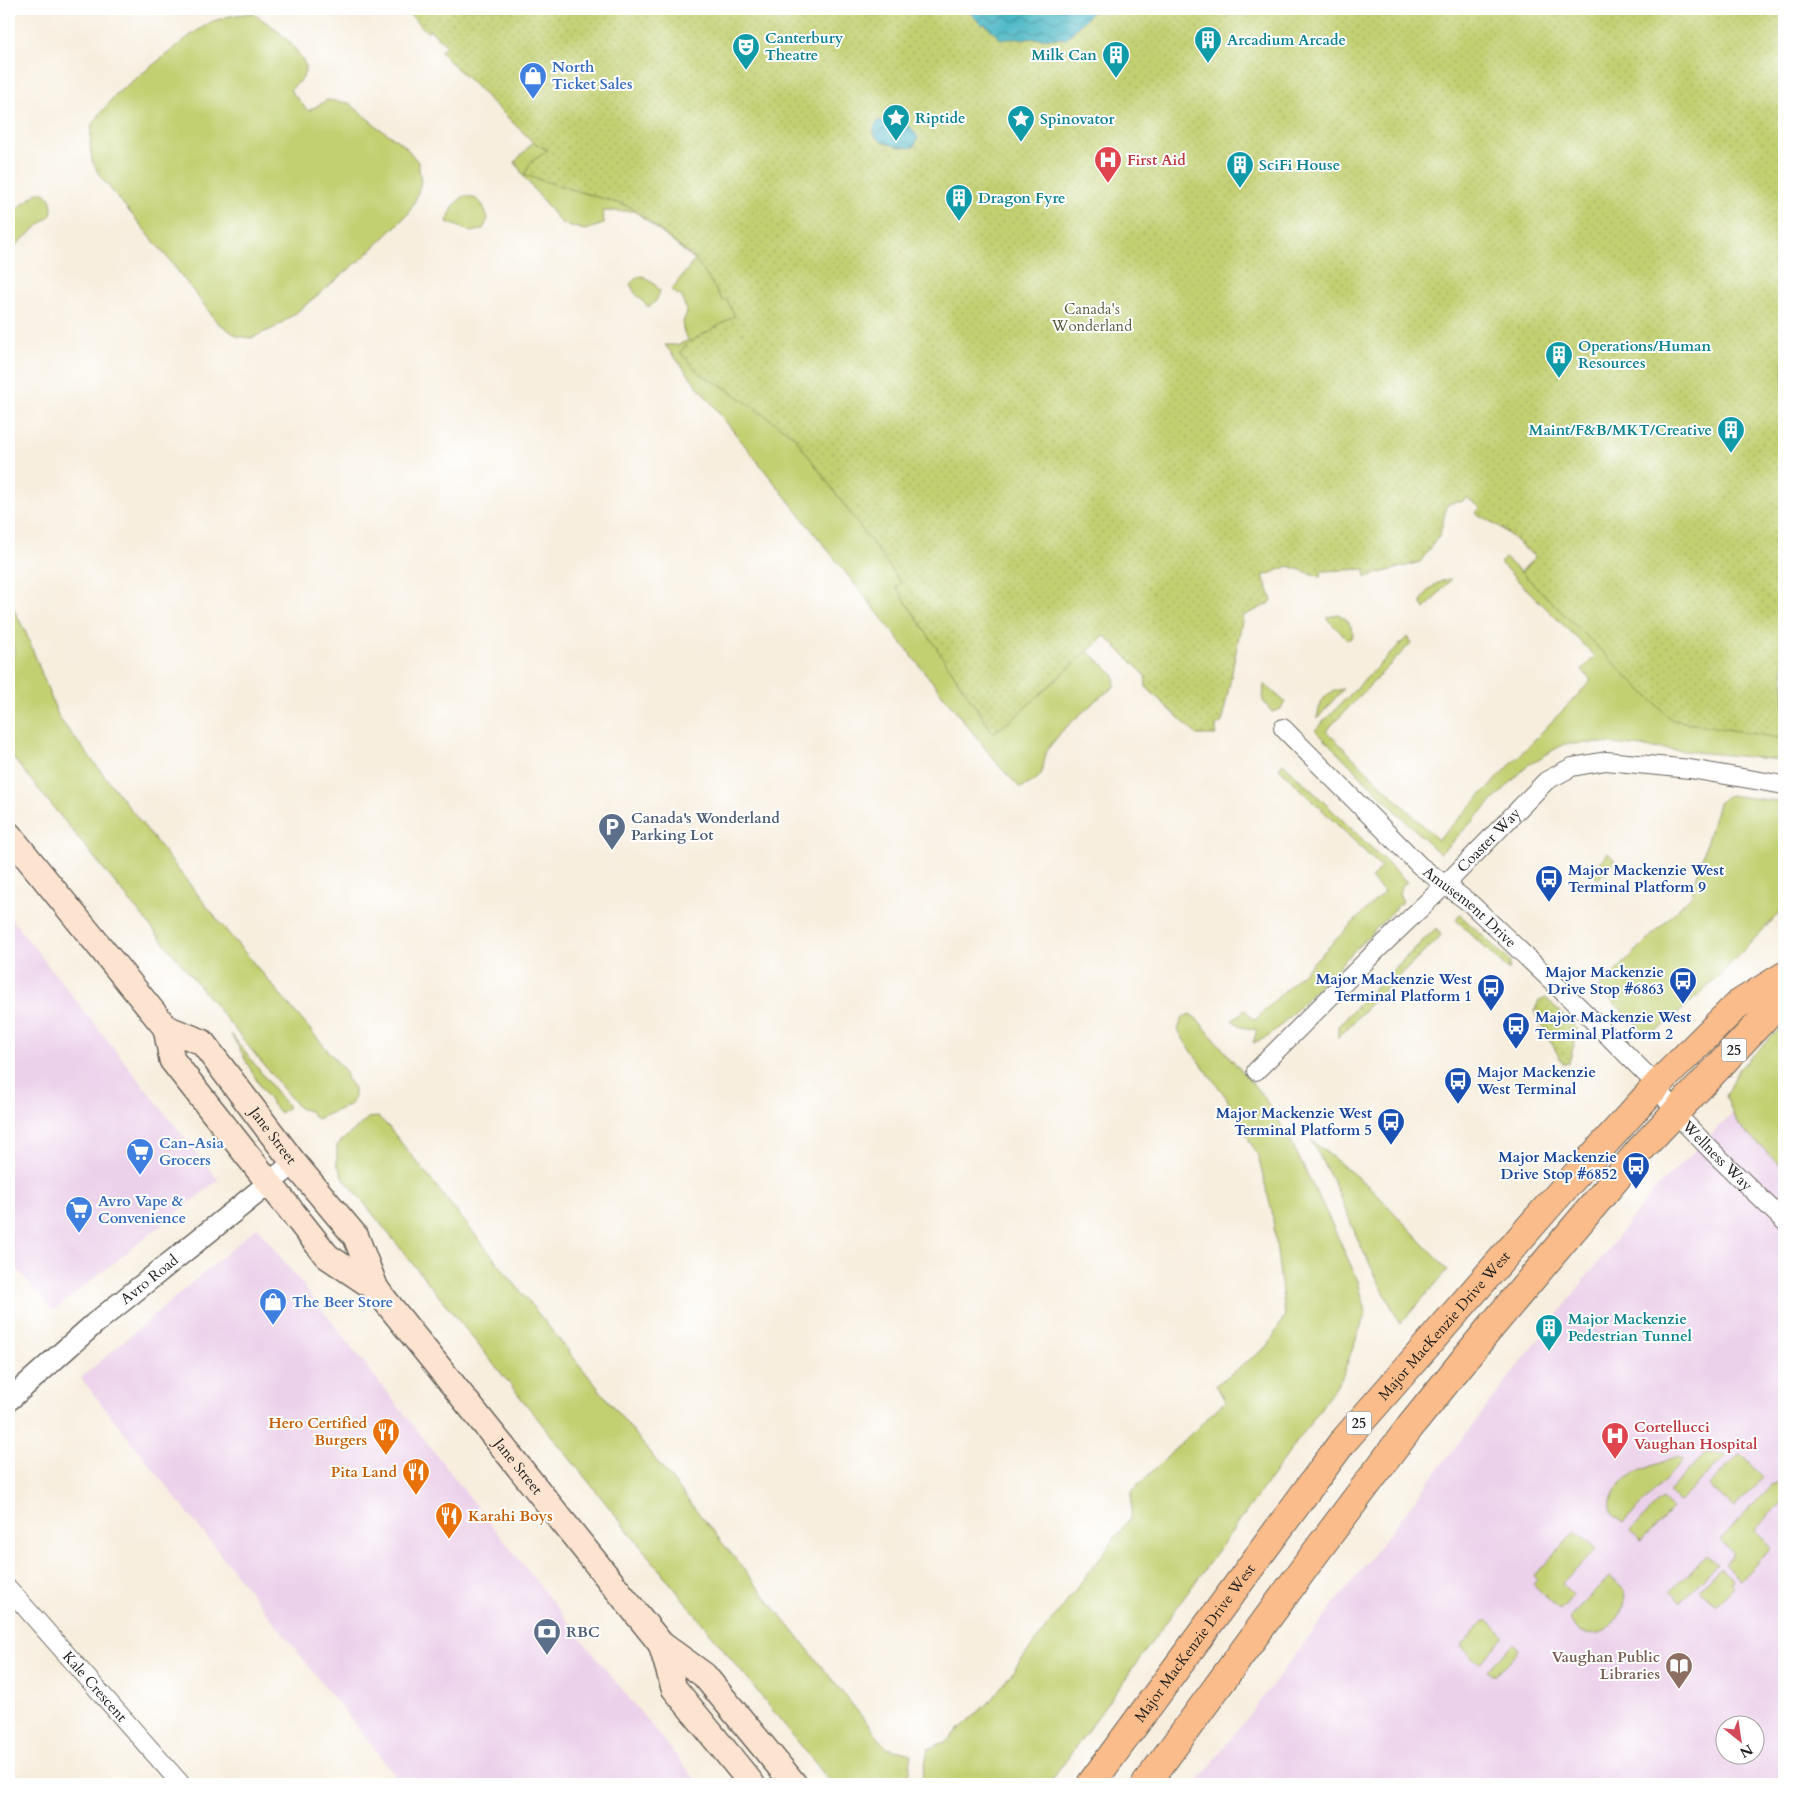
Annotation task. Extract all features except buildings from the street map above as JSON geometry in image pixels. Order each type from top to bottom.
[{"type":"main road","name":"Jane Street","points":[[9,835],[166,1028],[172,1060],[326,1256],[376,1289]]},
{"type":"main road","name":"Major MacKenzie Drive West","points":[[1091,1784],[1341,1444],[1550,1204],[1657,1086],[1737,1005],[1784,976]]},
{"type":"main road","name":"25","points":[[1146,1784],[1410,1427],[1641,1149],[1770,1012],[1784,981]]},
{"type":"main road","name":"Jane Street","points":[[166,1028],[202,1042],[294,1163],[356,1237],[376,1289],[661,1644],[704,1675],[794,1784]]},
{"type":"main road","name":"Jane Street","points":[[661,1644],[674,1688],[752,1784]]},
{"type":"street","name":"Amusement Drive","points":[[1283,728],[1420,866],[1471,904],[1580,1008],[1657,1086]]},
{"type":"street","name":"Coaster Way","points":[[1256,1071],[1446,884],[1546,781],[1572,767],[1606,760],[1690,769],[1784,785]]},
{"type":"street","name":"Wellness Way","points":[[1657,1086],[1675,1113],[1784,1221]]},
{"type":"street","name":"Avro Road","points":[[9,1400],[94,1324],[294,1163]]},
{"type":"street","points":[[1760,1199],[1784,1205]]},
{"type":"street","name":"Kale Crescent","points":[[9,1589],[181,1784]]},
{"type":"shaded area","points":[[9,916],[218,1180],[53,1311],[9,1260]]},
{"type":"shaded area","name":"Cortellucci Vaughan Hospital","points":[[1784,1062],[1784,1784],[1196,1784],[1650,1195]]},
{"type":"shaded area","points":[[257,1227],[602,1665],[699,1784],[402,1784],[81,1378]]},
{"type":"green space","name":"Canada's Wonderland","points":[[404,9],[1784,9],[1784,739],[1672,720],[1521,572],[1535,557],[1502,528],[1475,513],[1481,508],[1466,498],[1461,502],[1447,505],[1440,534],[1420,562],[1366,577],[1365,569],[1321,571],[1321,577],[1289,566],[1263,576],[1272,600],[1269,604],[1243,616],[1222,722],[1216,726],[1216,735],[1197,735],[1146,687],[1145,675],[1105,636],[1009,722],[993,733],[896,587],[901,583],[794,436],[727,389],[699,373],[680,352],[688,343],[735,316],[726,299],[723,301],[696,260],[631,207],[524,175],[531,162],[548,150],[533,142],[440,52],[446,45],[430,30],[427,32]]},
{"type":"green space","points":[[252,13],[269,24],[290,42],[301,57],[306,66],[303,78],[290,90],[308,111],[327,100],[349,103],[379,128],[404,145],[418,162],[421,182],[409,213],[365,256],[297,312],[274,328],[251,338],[237,336],[217,322],[167,257],[100,176],[92,161],[90,145],[92,124],[116,94],[191,35],[211,22],[230,16]]},
{"type":"green space","points":[[588,108],[1081,635],[1088,651],[1114,675],[1115,686],[1096,700],[1062,731],[1047,750],[1041,775],[1033,782],[1020,788],[1000,767],[665,345],[678,345],[689,340],[683,330],[687,313],[682,297],[671,290],[695,260],[635,211],[603,211],[604,224],[585,230],[561,223],[525,178],[515,162],[533,142],[548,150]]},
{"type":"green space","points":[[37,193],[45,193],[51,200],[51,215],[9,251],[9,215]]},
{"type":"green space","points":[[465,196],[475,199],[483,206],[488,219],[483,229],[472,232],[447,222],[453,207]]},
{"type":"green space","points":[[643,276],[660,291],[656,301],[648,307],[635,293],[630,284],[637,277]]},
{"type":"green space","points":[[1505,524],[1784,738],[1784,757],[1781,760],[1600,743],[1564,744],[1528,765],[1440,854],[1315,730],[1407,637],[1411,643],[1326,731],[1438,840],[1591,681],[1582,669],[1595,656],[1500,563],[1505,558],[1521,572],[1535,557],[1500,527]]},
{"type":"green space","points":[[1451,579],[1425,609],[1421,602],[1427,593],[1437,584]]},
{"type":"green space","points":[[10,602],[26,633],[59,718],[224,928],[346,1072],[346,1078],[354,1088],[354,1099],[349,1105],[317,1119],[309,1111],[299,1108],[9,753],[9,678],[14,654],[9,620]]},
{"type":"green space","points":[[1338,614],[1345,618],[1350,625],[1353,636],[1348,640],[1326,618]]},
{"type":"green space","points":[[1264,684],[1285,702],[1281,709],[1272,712],[1263,701]]},
{"type":"green space","points":[[1343,689],[1317,719],[1324,698],[1331,692]]},
{"type":"green space","points":[[1283,763],[1407,882],[1401,886],[1399,894],[1403,901],[1274,1032],[1253,1043],[1257,1030],[1241,1027],[1232,1020],[1245,1010],[1255,1020],[1384,892],[1371,879],[1381,867],[1279,768]]},
{"type":"green space","points":[[1729,795],[1784,802],[1784,908],[1714,981],[1665,1025],[1653,1032],[1643,1031],[1599,988],[1691,896],[1718,803]]},
{"type":"green space","points":[[1608,853],[1616,861],[1598,879],[1590,872]]},
{"type":"green space","points":[[1460,915],[1510,961],[1509,971],[1456,920]]},
{"type":"green space","points":[[1436,928],[1441,935],[1437,940],[1378,996],[1338,1038],[1338,1026]]},
{"type":"green space","points":[[1546,998],[1578,1029],[1569,1063],[1563,1064],[1534,1011],[1539,1001]]},
{"type":"green space","points":[[1190,1014],[1198,1020],[1264,1097],[1289,1138],[1358,1281],[1366,1312],[1342,1377],[1049,1784],[921,1784],[928,1749],[947,1741],[991,1700],[1131,1517],[1132,1491],[1225,1401],[1216,1385],[1268,1346],[1285,1315],[1272,1212],[1258,1156],[1226,1097],[1178,1030],[1182,1018]]},
{"type":"green space","points":[[1784,1024],[1784,1169],[1736,1122],[1726,1096],[1740,1068]]},
{"type":"green space","points":[[231,1034],[288,1107],[280,1113],[259,1085]]},
{"type":"green space","points":[[378,1117],[387,1125],[887,1748],[912,1754],[907,1784],[832,1784],[343,1177],[337,1164],[337,1145],[368,1118]]},
{"type":"green space","points":[[1311,1140],[1373,1190],[1448,1270],[1400,1324],[1361,1247],[1335,1185]]},
{"type":"green space","points":[[1705,1453],[1725,1454],[1726,1456],[1679,1502],[1668,1492]]},
{"type":"green space","points":[[1742,1455],[1763,1477],[1734,1508],[1709,1485],[1738,1456]]},
{"type":"green space","points":[[1678,1457],[1683,1459],[1683,1461],[1623,1523],[1614,1516],[1611,1510],[1611,1500],[1615,1491],[1622,1483],[1639,1471]]},
{"type":"green space","points":[[1784,1482],[1784,1502],[1754,1530],[1772,1548],[1740,1580],[1724,1564],[1734,1553],[1720,1540],[1772,1485]]},
{"type":"green space","points":[[1662,1499],[1672,1509],[1641,1541],[1631,1531]]},
{"type":"green space","points":[[1574,1533],[1579,1533],[1596,1549],[1562,1584],[1573,1595],[1559,1610],[1533,1584],[1537,1580],[1534,1576]]},
{"type":"green space","points":[[1707,1555],[1717,1564],[1681,1602],[1670,1591]]},
{"type":"green space","points":[[1720,1568],[1733,1580],[1730,1583],[1734,1587],[1716,1605],[1700,1590]]},
{"type":"green space","points":[[1610,1576],[1625,1590],[1625,1597],[1619,1616],[1605,1631],[1590,1635],[1583,1633],[1569,1619]]},
{"type":"green space","points":[[1484,1621],[1489,1621],[1505,1637],[1480,1663],[1463,1648],[1463,1644]]},
{"type":"green space","points":[[1513,1644],[1518,1649],[1517,1653],[1496,1675],[1492,1675],[1487,1671]]},
{"type":"water","points":[[966,9],[1095,9],[1065,40],[1063,38],[1001,39],[984,23],[982,25]]},
{"type":"water","points":[[896,119],[912,128],[916,134],[918,138],[914,147],[891,145],[876,137],[874,130],[878,121]]},
{"type":"place","name":"Arcadium Arcade","points":[[1208,64]]},
{"type":"place","name":"Canterbury Theatre","points":[[746,71]]},
{"type":"place","name":"Milk Can","points":[[1116,79]]},
{"type":"place","name":"North Ticket Sales","points":[[533,100]]},
{"type":"place","name":"Riptide","points":[[896,142]]},
{"type":"place","name":"Spinovator","points":[[1021,143]]},
{"type":"place","name":"First Aid","points":[[1108,184]]},
{"type":"place","name":"SciFi House","points":[[1240,189]]},
{"type":"place","name":"Dragon Fyre","points":[[959,222]]},
{"type":"place","name":"Operations/Human Resources","points":[[1559,379]]},
{"type":"place","name":"Maint/F&B/MKT/Creative","points":[[1731,454]]},
{"type":"place","name":"Canada's Wonderland Parking Lot","points":[[612,851]]},
{"type":"place","name":"Major Mackenzie West Terminal Platform 9","points":[[1549,903]]},
{"type":"place","name":"Major Mackenzie Drive Stop #6863","points":[[1683,1005]]},
{"type":"place","name":"Major Mackenzie West Terminal Platform 1","points":[[1491,1012]]},
{"type":"place","name":"Major Mackenzie West Terminal Platform 2","points":[[1516,1050]]},
{"type":"place","name":"Major Mackenzie West Terminal","points":[[1458,1105]]},
{"type":"place","name":"Major Mackenzie West Terminal Platform 5","points":[[1391,1146]]},
{"type":"place","name":"Can-Asia Grocers","points":[[140,1176]]},
{"type":"place","name":"Major Mackenzie Drive Stop #6852","points":[[1636,1190]]},
{"type":"place","name":"Avro Vape & Convenience","points":[[79,1234]]},
{"type":"place","name":"The Beer Store","points":[[273,1326]]},
{"type":"place","name":"Major Mackenzie Pedestrian Tunnel","points":[[1549,1352]]},
{"type":"place","name":"Hero Certified Burgers","points":[[386,1456]]},
{"type":"place","name":"Cortellucci Vaughan Hospital","points":[[1615,1460]]},
{"type":"place","name":"Pita Land","points":[[416,1496]]},
{"type":"place","name":"Karahi Boys","points":[[449,1540]]},
{"type":"place","name":"RBC","points":[[547,1656]]},
{"type":"place","name":"Vaughan Public Libraries","points":[[1679,1690]]}]
